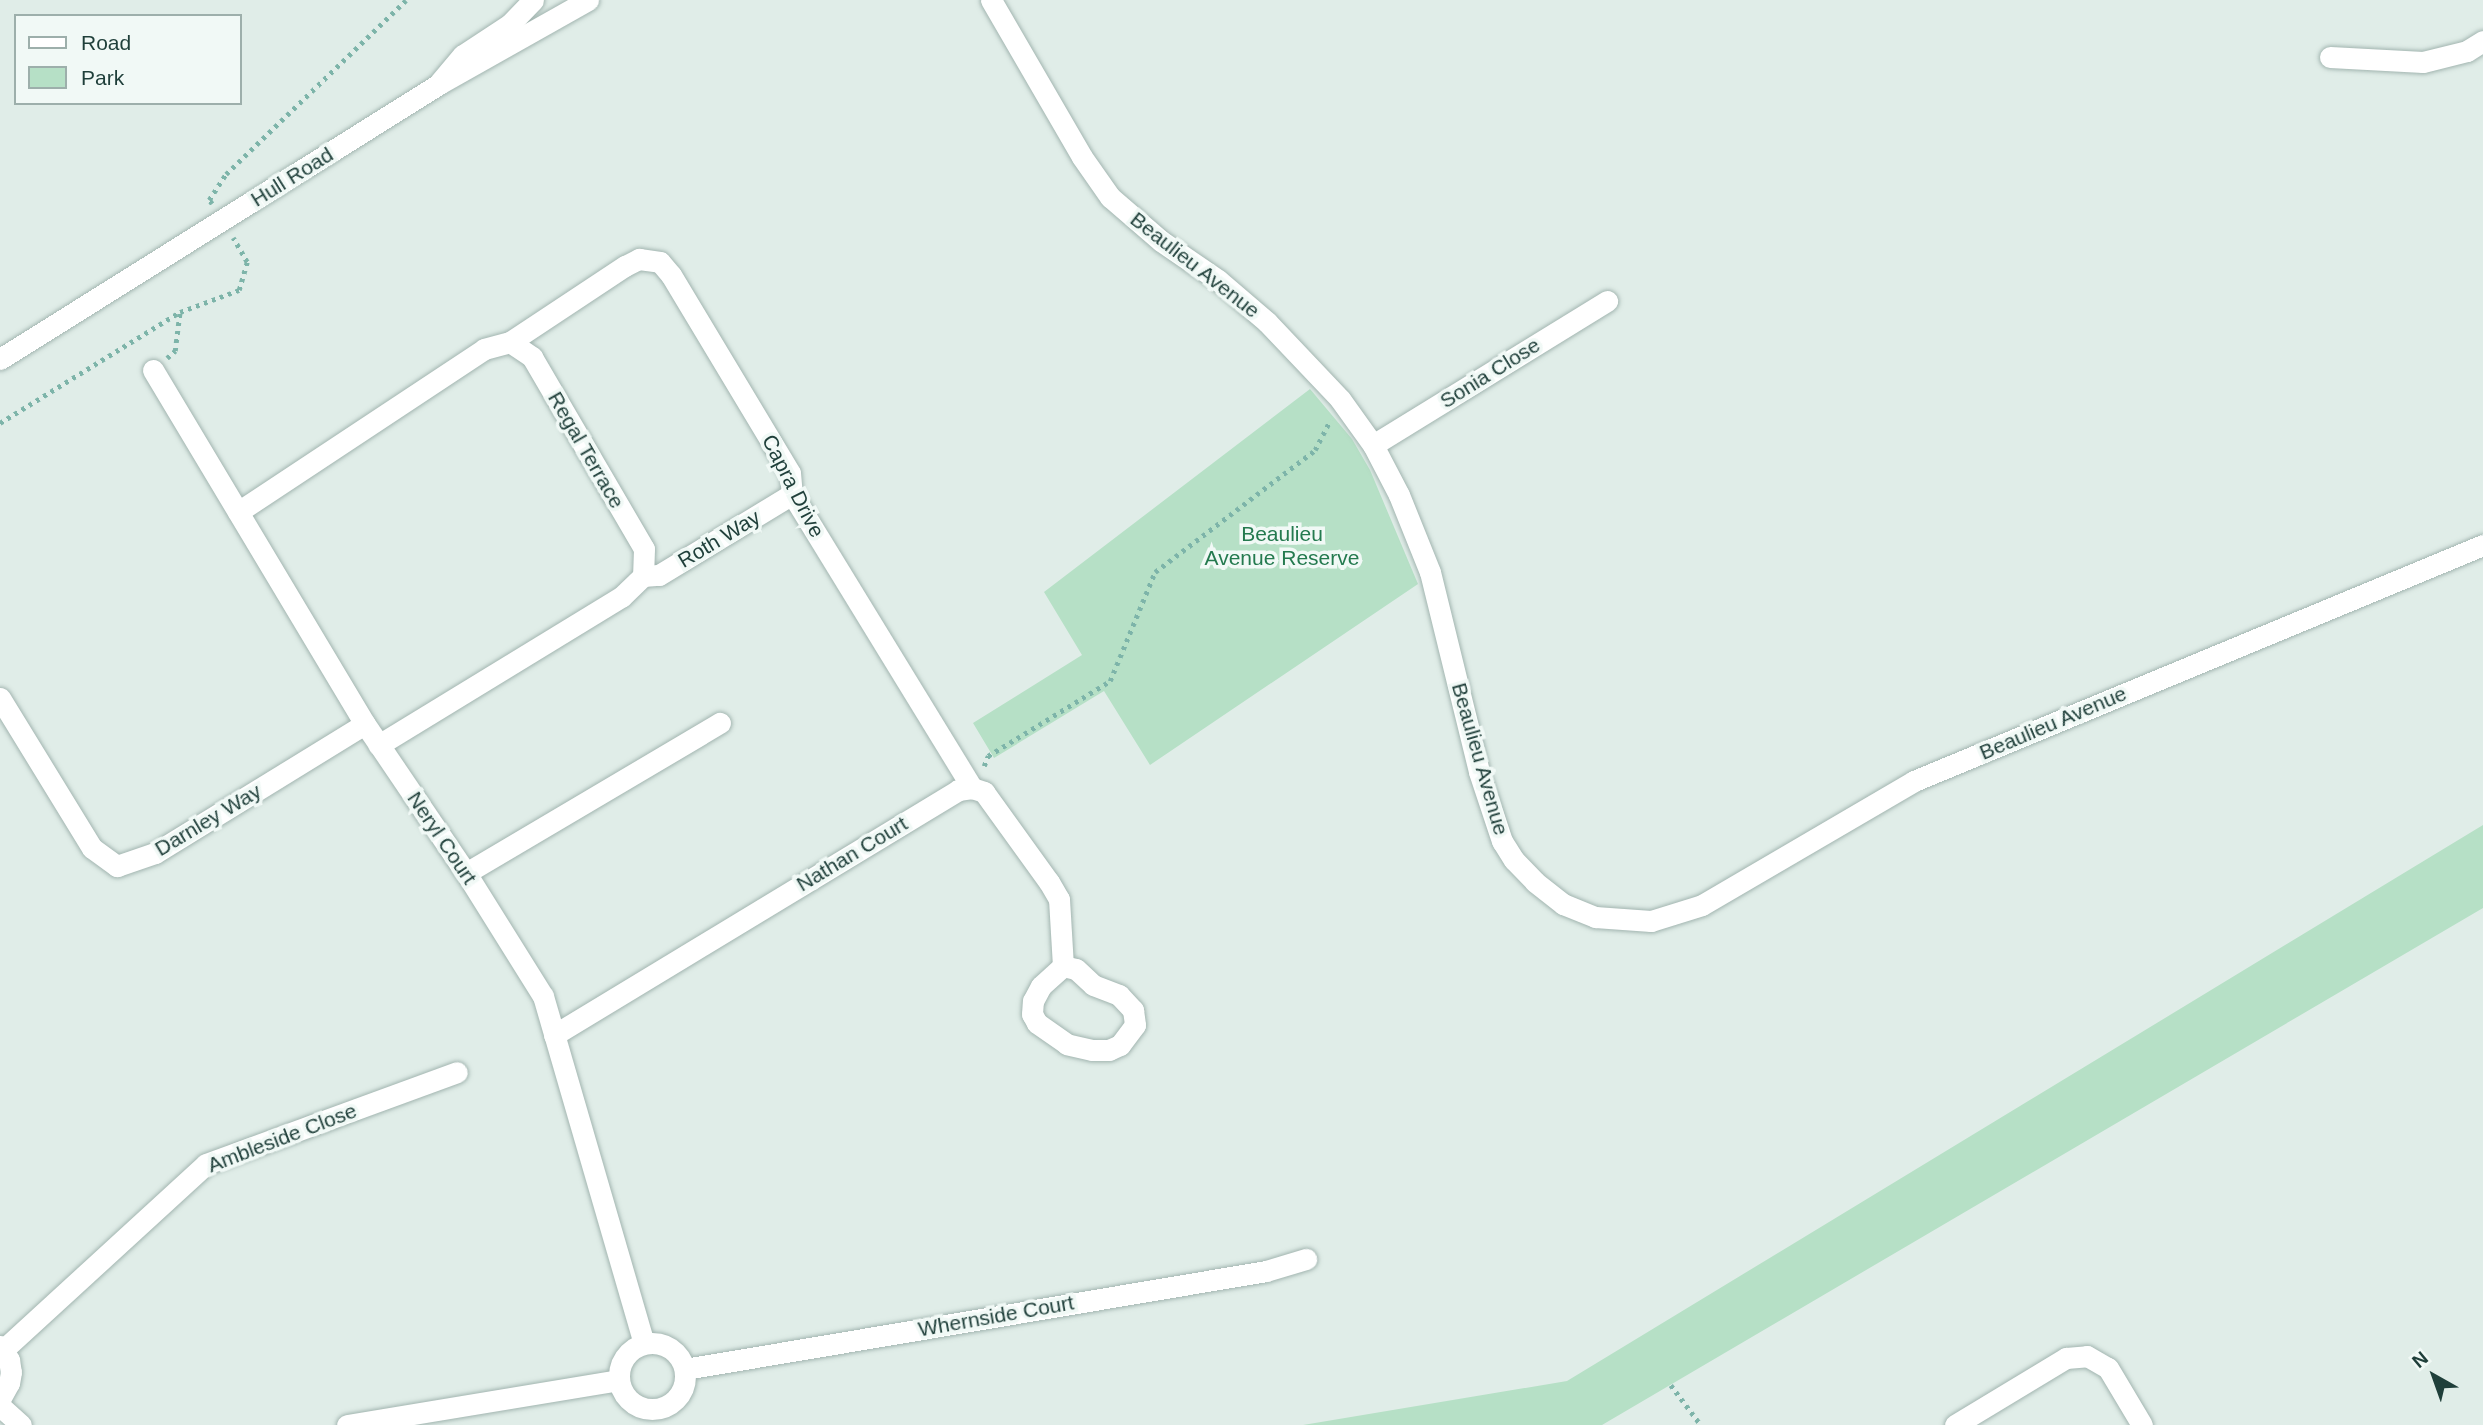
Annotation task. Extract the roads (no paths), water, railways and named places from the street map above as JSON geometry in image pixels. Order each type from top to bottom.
[{"type":"street","points":[[439,84],[463,55],[510,24],[533,0]]},
{"type":"street","name":"Hull Road","points":[[0,359],[439,84],[587,0]]},
{"type":"street","name":"Beaulieu Avenue","points":[[991,0],[1082,157],[1110,197],[1161,241],[1218,280],[1267,322],[1340,399],[1374,445],[1399,495],[1430,572],[1479,772],[1502,841],[1514,860],[1535,882],[1563,904],[1595,917],[1651,921],[1702,905],[1913,781],[2483,545]]},
{"type":"street","points":[[2330,57],[2423,62],[2467,51],[2483,41]]},
{"type":"street","name":"Capra Drive","points":[[510,342],[625,266],[639,259],[660,262],[790,472],[792,494],[972,788]]},
{"type":"street","name":"Sonia Close","points":[[1374,445],[1607,301]]},
{"type":"street","points":[[238,512],[484,348],[510,342]]},
{"type":"street","name":"Regal Terrace","points":[[510,342],[532,357],[644,549],[643,576]]},
{"type":"street","name":"Neryl Court","points":[[153,370],[365,724],[466,873],[543,996],[644,1343]]},
{"type":"street","name":"Roth Way","points":[[643,576],[659,575],[792,494]]},
{"type":"street","points":[[379,745],[621,597],[643,576]]},
{"type":"street","name":"Darnley Way","points":[[0,698],[92,848],[117,866],[155,853],[365,724]]},
{"type":"street","points":[[466,873],[720,723]]},
{"type":"street","points":[[972,788],[984,792],[1059,899],[1063,966]]},
{"type":"street","name":"Nathan Court","points":[[554,1035],[940,799],[958,790],[972,788]]},
{"type":"street","points":[[1063,966],[1076,969],[1093,985],[1119,995],[1133,1010],[1135,1025],[1120,1045],[1109,1050],[1093,1050],[1067,1044],[1037,1023],[1032,1014],[1033,1002],[1041,986],[1063,966]]},
{"type":"street","name":"Ambleside Close","points":[[2,1348],[205,1164],[457,1072]]},
{"type":"street","name":"Whernside Court","points":[[685,1369],[1266,1270],[1306,1259]]},
{"type":"street","points":[[644,1343],[657,1343],[670,1348],[680,1356],[685,1369],[682,1390],[671,1416],[635,1406],[624,1395],[618,1380],[621,1364],[630,1351],[644,1343]]},
{"type":"street","points":[[0,1399],[9,1383],[11,1372],[2,1348]]},
{"type":"street","points":[[1955,1425],[2066,1358],[2087,1356],[2108,1368],[2142,1425]]},
{"type":"street","points":[[347,1425],[618,1380]]},
{"type":"street","points":[[0,1406],[21,1425]]},
{"type":"park label","name":"Beaulieu Avenue Reserve","points":[[1282,546]]}]
